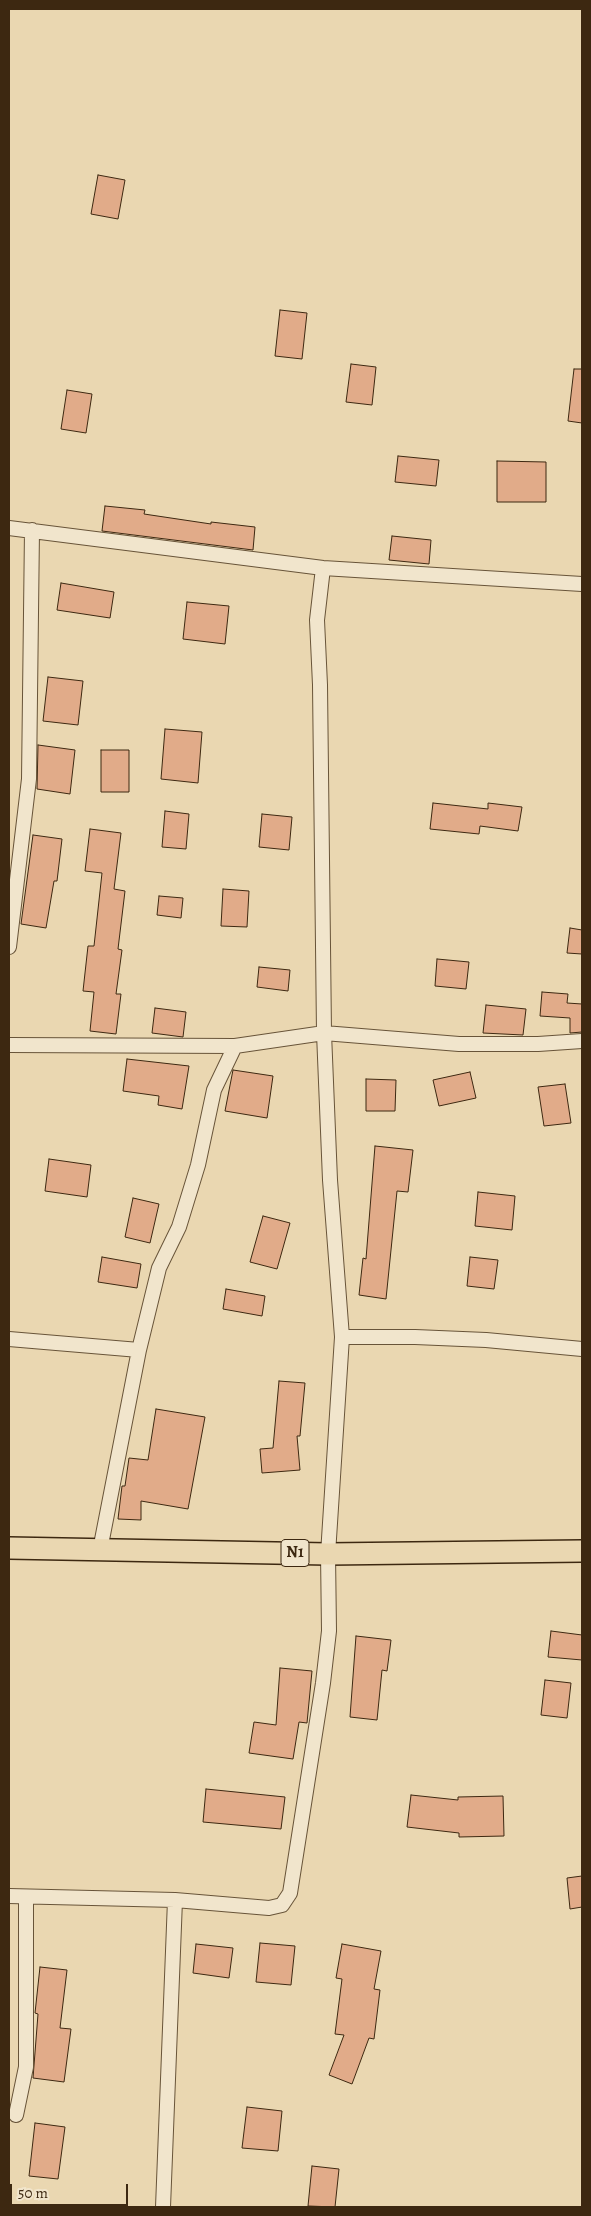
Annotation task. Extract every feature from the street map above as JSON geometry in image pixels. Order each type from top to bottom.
[{"type":"main road","name":"N1","points":[[9,1548],[328,1554],[582,1551]]},
{"type":"street","points":[[9,528],[323,568],[582,584]]},
{"type":"street","points":[[9,947],[29,779],[32,530]]},
{"type":"street","points":[[9,1896],[175,1900],[269,1908],[282,1905],[290,1893],[323,1683],[329,1631],[328,1554],[342,1337],[330,1180],[324,1034],[320,685],[317,620],[323,568]]},
{"type":"street","points":[[9,1045],[235,1046],[324,1034],[459,1044],[538,1044],[582,1041]]},
{"type":"street","points":[[100,1550],[139,1350],[159,1268],[180,1227],[195,1174],[214,1090],[235,1046]]},
{"type":"street","points":[[342,1337],[415,1337],[486,1340],[582,1349]]},
{"type":"street","points":[[9,1339],[139,1350]]},
{"type":"street","points":[[16,2115],[26,2067],[26,1897]]},
{"type":"street","points":[[163,2207],[175,1900]]},
{"type":"building","points":[[98,175],[125,180],[118,219],[91,214]]},
{"type":"building","points":[[280,310],[307,313],[302,359],[275,356]]},
{"type":"building","points":[[351,364],[376,367],[372,405],[346,402]]},
{"type":"building","points":[[574,369],[582,369],[582,423],[568,421]]},
{"type":"building","points":[[67,390],[92,394],[86,433],[61,429]]},
{"type":"building","points":[[398,456],[439,460],[436,486],[395,482]]},
{"type":"building","points":[[497,461],[546,462],[546,502],[497,502]]},
{"type":"building","points":[[105,506],[145,510],[144,514],[211,524],[211,522],[255,527],[253,550],[102,531]]},
{"type":"building","points":[[392,536],[431,540],[429,564],[389,560]]},
{"type":"building","points":[[61,583],[114,592],[110,618],[57,610]]},
{"type":"building","points":[[187,602],[229,606],[225,644],[183,639]]},
{"type":"building","points":[[48,677],[83,681],[78,725],[43,721]]},
{"type":"building","points":[[165,729],[202,732],[198,783],[161,779]]},
{"type":"building","points":[[38,745],[75,750],[70,794],[37,789]]},
{"type":"building","points":[[101,750],[129,750],[129,792],[101,792]]},
{"type":"building","points":[[433,803],[488,809],[488,803],[522,807],[518,831],[480,826],[479,834],[430,829]]},
{"type":"building","points":[[165,811],[189,814],[186,849],[162,847]]},
{"type":"building","points":[[262,814],[292,817],[289,850],[259,847]]},
{"type":"building","points":[[90,829],[121,833],[114,889],[125,891],[118,949],[122,950],[116,994],[121,994],[116,1034],[90,1031],[94,992],[83,991],[88,946],[94,946],[102,873],[85,871]]},
{"type":"building","points":[[33,835],[62,839],[57,881],[54,881],[46,928],[21,924]]},
{"type":"building","points":[[223,889],[249,891],[247,927],[221,926]]},
{"type":"building","points":[[159,896],[183,898],[181,918],[157,915]]},
{"type":"building","points":[[570,928],[582,930],[582,954],[567,953]]},
{"type":"building","points":[[437,959],[469,962],[466,989],[435,986]]},
{"type":"building","points":[[259,967],[290,970],[288,991],[257,987]]},
{"type":"building","points":[[542,992],[568,994],[567,1003],[582,1004],[582,1032],[570,1033],[570,1018],[540,1016]]},
{"type":"building","points":[[486,1005],[526,1009],[523,1035],[483,1033]]},
{"type":"building","points":[[155,1008],[186,1012],[183,1037],[152,1033]]},
{"type":"building","points":[[127,1059],[189,1066],[182,1109],[158,1105],[159,1096],[123,1091]]},
{"type":"building","points":[[233,1070],[273,1076],[267,1118],[225,1111]]},
{"type":"building","points":[[470,1072],[476,1098],[439,1106],[433,1080]]},
{"type":"building","points":[[366,1079],[396,1080],[395,1111],[366,1111]]},
{"type":"building","points":[[565,1084],[571,1123],[544,1126],[538,1087]]},
{"type":"building","points":[[375,1146],[413,1150],[408,1192],[397,1191],[386,1299],[359,1295],[363,1258],[366,1259]]},
{"type":"building","points":[[49,1159],[91,1165],[87,1197],[45,1191]]},
{"type":"building","points":[[478,1192],[515,1196],[512,1230],[475,1226]]},
{"type":"building","points":[[133,1198],[159,1204],[150,1243],[125,1237]]},
{"type":"building","points":[[263,1216],[290,1223],[277,1269],[250,1262]]},
{"type":"building","points":[[102,1257],[141,1264],[137,1288],[98,1282]]},
{"type":"building","points":[[470,1257],[498,1260],[494,1289],[467,1286]]},
{"type":"building","points":[[226,1289],[265,1296],[262,1316],[223,1309]]},
{"type":"building","points":[[279,1381],[305,1383],[300,1436],[297,1436],[300,1470],[262,1473],[260,1449],[273,1448]]},
{"type":"building","points":[[156,1409],[205,1417],[188,1509],[141,1501],[141,1520],[118,1519],[122,1486],[125,1486],[129,1458],[148,1460]]},
{"type":"building","points":[[551,1631],[582,1635],[582,1660],[548,1657]]},
{"type":"building","points":[[356,1636],[391,1640],[387,1671],[382,1670],[377,1720],[350,1717]]},
{"type":"building","points":[[280,1668],[312,1671],[307,1723],[299,1722],[293,1759],[249,1753],[254,1722],[276,1725]]},
{"type":"building","points":[[545,1680],[571,1683],[567,1718],[541,1715]]},
{"type":"building","points":[[206,1789],[285,1797],[281,1829],[203,1822]]},
{"type":"building","points":[[411,1795],[458,1800],[458,1797],[503,1796],[504,1836],[459,1837],[459,1833],[407,1827]]},
{"type":"building","points":[[582,1876],[582,1907],[570,1909],[567,1878]]},
{"type":"building","points":[[260,1943],[295,1946],[291,1985],[256,1982]]},
{"type":"building","points":[[196,1944],[233,1948],[229,1978],[193,1973]]},
{"type":"building","points":[[342,1944],[381,1951],[374,1989],[380,1990],[374,2039],[369,2038],[352,2084],[329,2075],[344,2035],[335,2034],[342,1979],[336,1978]]},
{"type":"building","points":[[40,1967],[67,1970],[60,2028],[71,2029],[64,2082],[33,2078],[38,2014],[35,2013]]},
{"type":"building","points":[[247,2107],[282,2111],[278,2151],[242,2148]]},
{"type":"building","points":[[35,2123],[65,2127],[58,2179],[29,2176]]},
{"type":"building","points":[[312,2166],[339,2169],[335,2207],[308,2206]]}]
